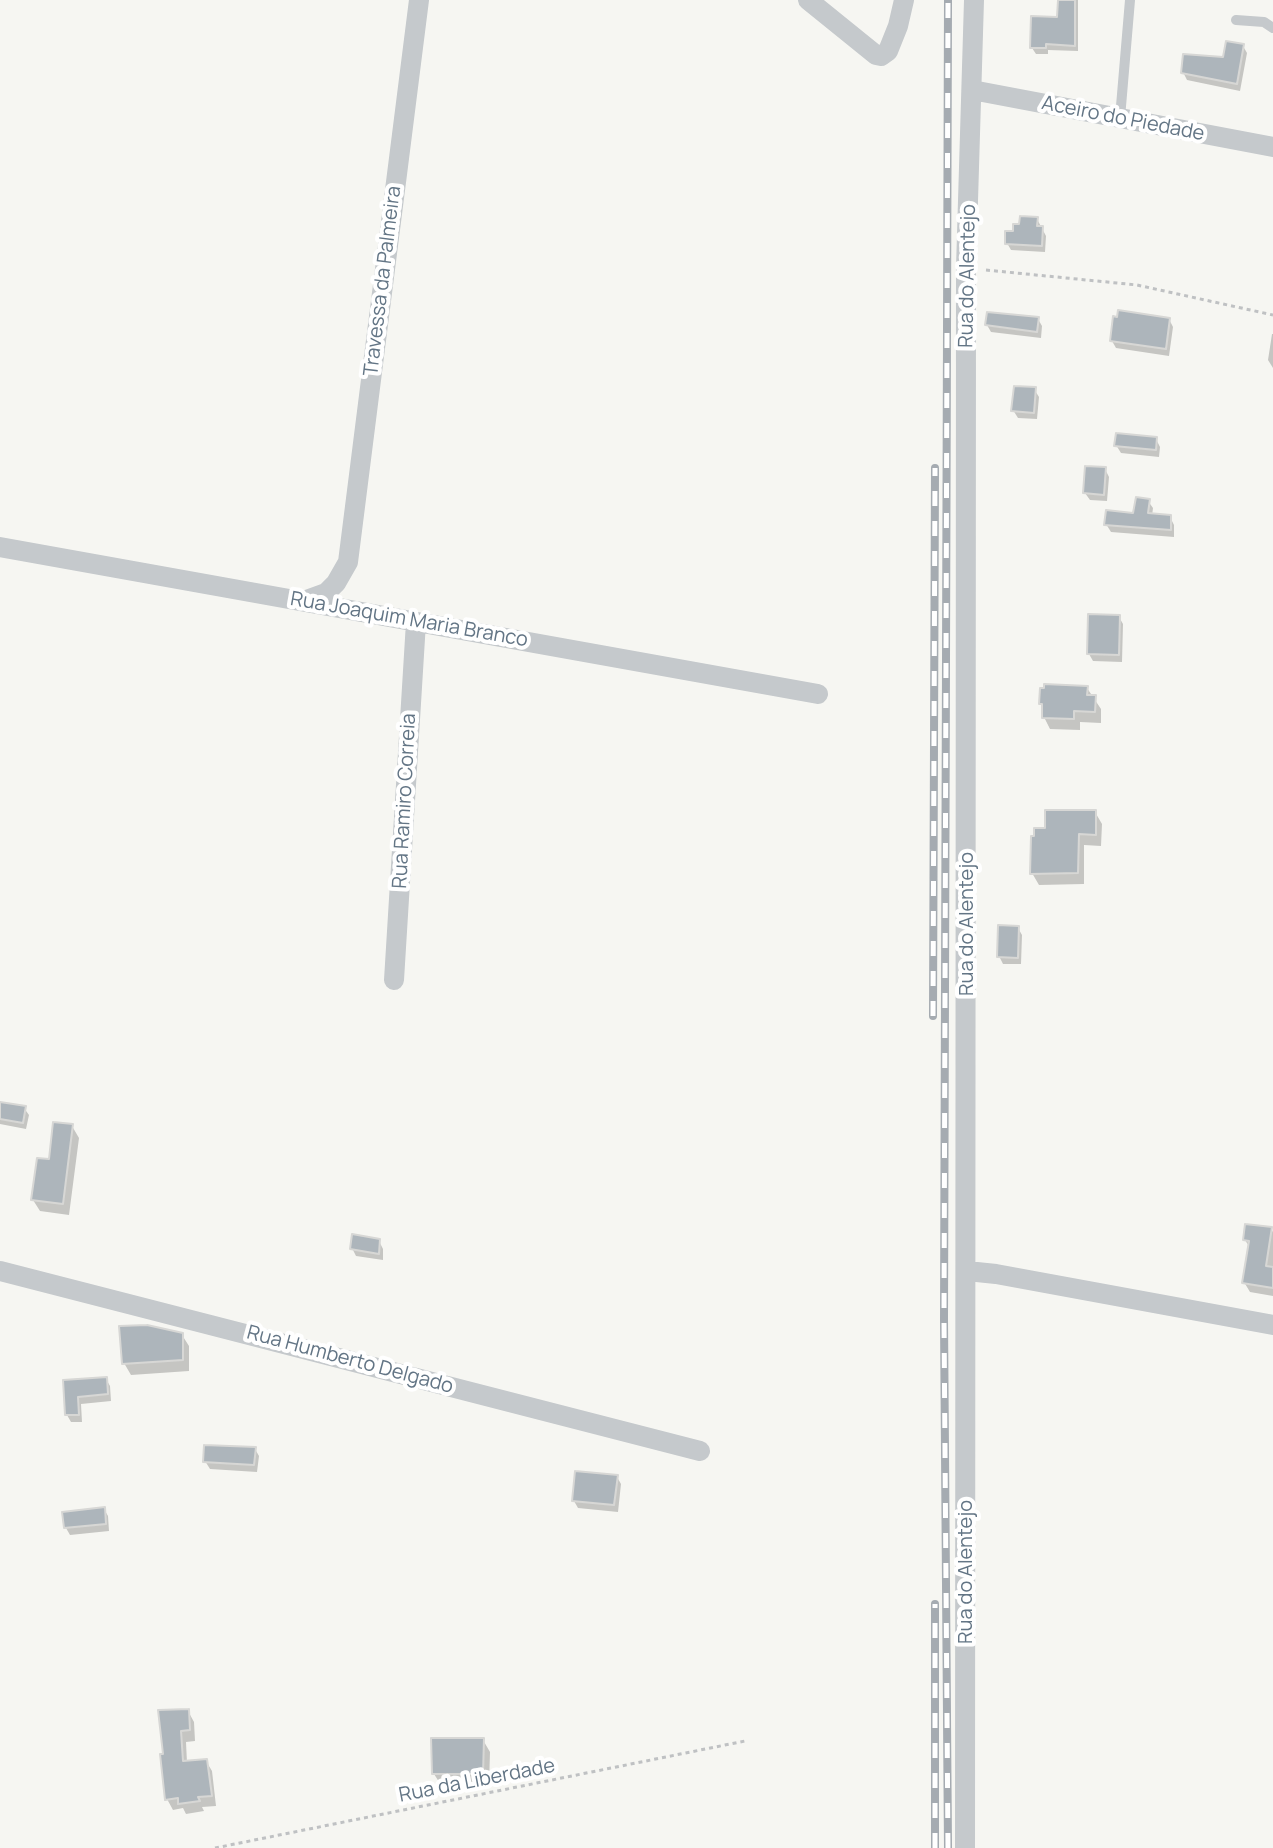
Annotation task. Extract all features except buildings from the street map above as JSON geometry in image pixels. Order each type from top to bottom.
[{"type":"street","name":"Travessa da Palmeira","points":[[365,612],[351,598],[344,585],[419,0]]},
{"type":"street","points":[[808,0],[881,56],[888,51],[904,0]]},
{"type":"street","name":"Rua do Alentejo","points":[[965,1848],[966,268],[974,0]]},
{"type":"street","name":"Aceiro do Piedade","points":[[972,90],[1273,147]]},
{"type":"street","name":"Rua Joaquim Maria Branco","points":[[0,547],[818,694]]},
{"type":"street","name":"Travessa da Palmeira","points":[[304,601],[326,593],[348,562]]},
{"type":"street","name":"Rua Ramiro Correia","points":[[394,980],[416,622]]},
{"type":"street","name":"Rua Humberto Delgado","points":[[0,1271],[700,1451]]},
{"type":"street","points":[[967,1271],[1273,1325]]},
{"type":"lane","points":[[1120,118],[1130,0]]},
{"type":"lane","points":[[1236,20],[1264,22],[1273,28]]},
{"type":"path","points":[[966,268],[1137,285],[1273,315]]},
{"type":"path","name":"Rua da Liberdade","points":[[215,1848],[745,1741]]},
{"type":"railway","points":[[948,0],[944,1319],[948,1848]]},
{"type":"railway","points":[[933,1016],[935,468]]},
{"type":"railway","points":[[935,1604],[935,1848]]}]
